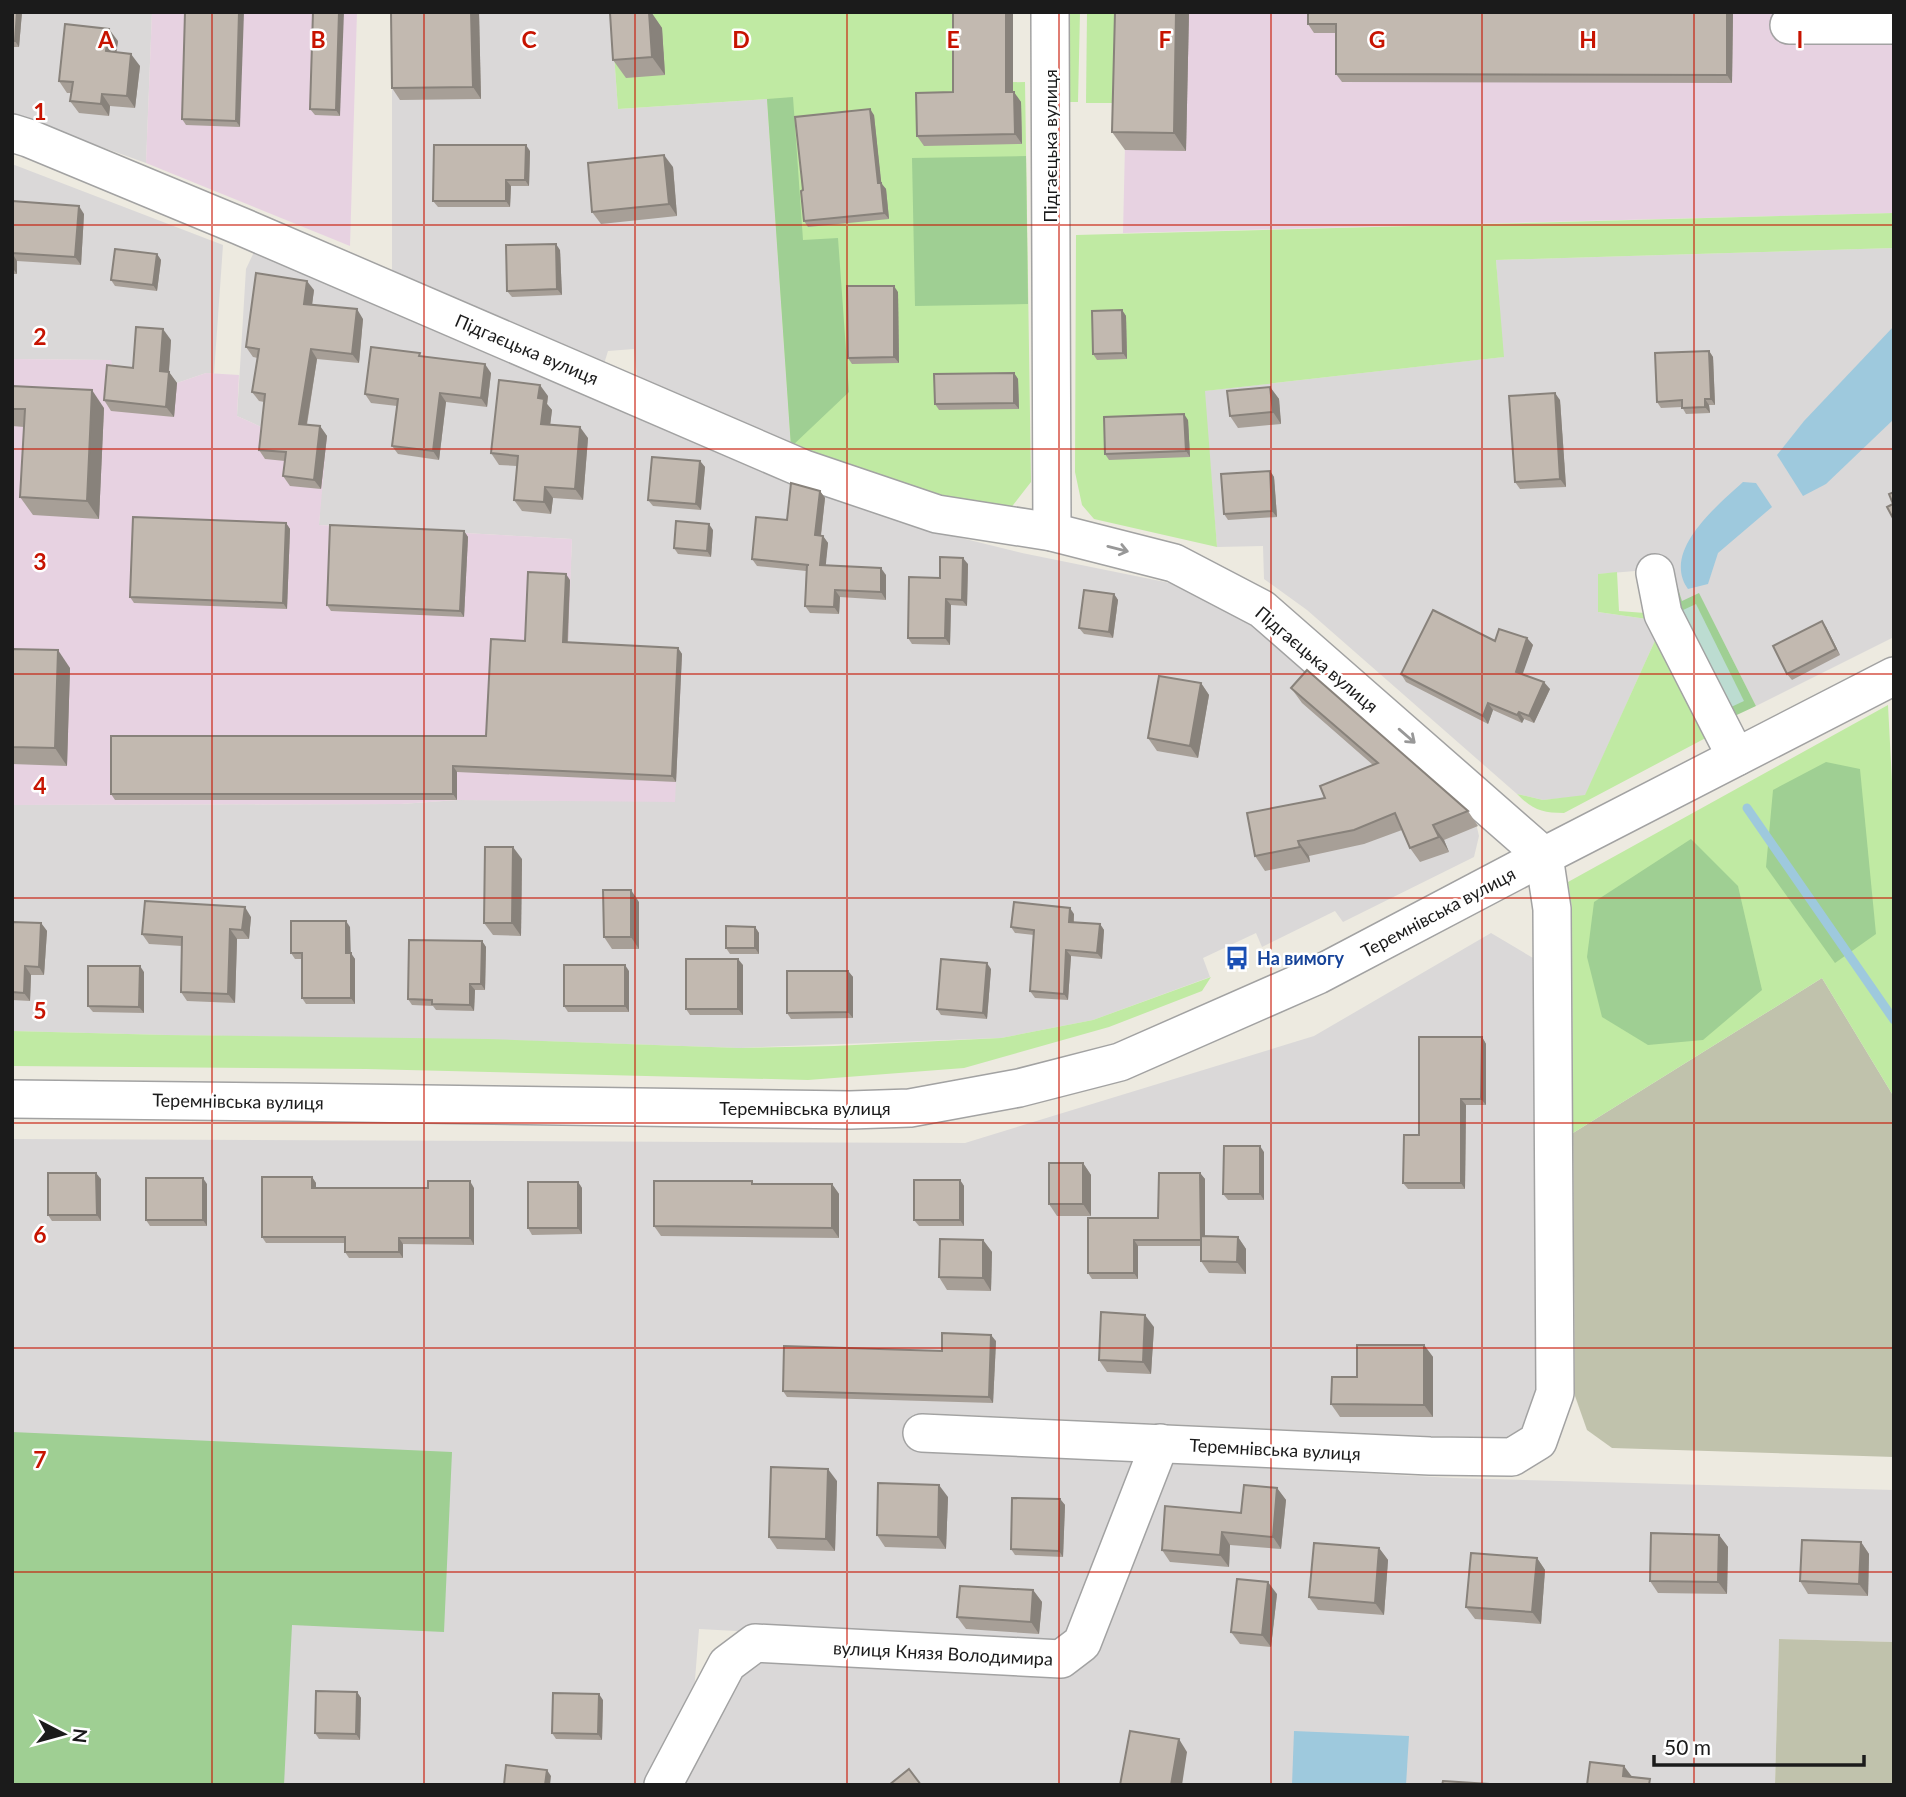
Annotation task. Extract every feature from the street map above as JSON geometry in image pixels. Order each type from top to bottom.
[{"type":"street","name":"Підгаєцька вулиця","points":[[1050,12],[1052,532]]},
{"type":"street","points":[[1789,25],[1894,25]]},
{"type":"street","name":"Підгаєцька вулиця","points":[[12,133],[264,236],[804,468],[937,514],[1052,532],[1174,563],[1262,609],[1544,856]]},
{"type":"street","points":[[1655,573],[1662,614],[1736,757]]},
{"type":"street","name":"Теремнівська вулиця","points":[[12,1099],[850,1110],[911,1108],[1019,1088],[1120,1062],[1318,975],[1894,676]]},
{"type":"street","name":"Теремнівська вулиця","points":[[922,1433],[1430,1456],[1512,1457],[1538,1441],[1555,1393],[1552,909],[1544,856]]},
{"type":"street","name":"вулиця Князя Володимира","points":[[663,1785],[727,1664],[755,1643],[1061,1659],[1082,1643],[1160,1443]]},
{"type":"shaded area","points":[[12,12],[152,12],[146,163],[12,118]]},
{"type":"shaded area","points":[[152,12],[357,12],[350,246],[146,163]]},
{"type":"shaded area","points":[[392,12],[611,12],[618,109],[767,99],[791,447],[637,377],[634,349],[608,351],[604,364],[392,272]]},
{"type":"shaded area","points":[[1128,12],[1894,12],[1894,213],[1123,233]]},
{"type":"shaded area","points":[[12,164],[223,245],[214,374],[206,373],[177,383],[114,376],[110,360],[12,359]]},
{"type":"shaded area","points":[[1894,248],[1894,637],[1756,706],[1699,594],[1682,602],[1671,568],[1599,574],[1598,612],[1654,620],[1658,634],[1585,796],[1543,800],[1517,794],[1307,610],[1264,579],[1263,546],[1217,547],[1204,391],[1503,357],[1496,260]]},
{"type":"shaded area","points":[[254,252],[933,531],[1022,553],[1170,583],[1192,593],[1252,626],[1475,819],[1479,836],[1474,857],[1343,922],[1335,911],[1262,947],[1256,933],[1203,958],[1210,977],[1093,1020],[1001,1038],[739,1048],[539,1041],[12,1031],[12,805],[401,804],[457,800],[675,801],[567,649],[572,539],[319,525],[321,489],[268,430],[237,416],[246,269]]},
{"type":"shaded area","points":[[1894,326],[1894,419],[1826,484],[1803,496],[1777,455],[1804,421]]},
{"type":"shaded area","points":[[12,359],[111,360],[115,376],[177,383],[206,373],[239,375],[237,416],[268,430],[327,436],[319,525],[572,539],[568,648],[682,654],[675,802],[457,800],[401,804],[12,805]]},
{"type":"shaded area","points":[[1743,482],[1756,483],[1772,507],[1718,553],[1708,584],[1688,589],[1682,574],[1682,560],[1687,545],[1707,516]]},
{"type":"shaded area","points":[[1696,604],[1744,701],[1729,708],[1681,611]]},
{"type":"shaded area","points":[[1491,933],[1533,958],[1536,1390],[1522,1428],[1506,1437],[1431,1436],[923,1413],[922,1452],[1141,1462],[1073,1636],[1058,1648],[699,1629],[693,1705],[649,1785],[12,1785],[12,1139],[965,1143],[1314,1036]]},
{"type":"shaded area","points":[[1822,978],[1894,1097],[1894,1457],[1612,1448],[1587,1430],[1575,1396],[1573,1133]]},
{"type":"shaded area","points":[[1165,1463],[1454,1478],[1894,1490],[1894,1642],[1779,1639],[1775,1785],[676,1785],[736,1672],[759,1654],[1065,1671]]},
{"type":"shaded area","points":[[1779,1639],[1894,1642],[1894,1785],[1775,1785]]},
{"type":"shaded area","points":[[1294,1731],[1409,1736],[1406,1785],[1292,1785]]},
{"type":"green space","points":[[611,12],[959,12],[960,83],[1025,82],[1031,482],[1010,509],[939,500],[791,447],[767,99],[618,109]]},
{"type":"green space","points":[[1066,12],[1080,12],[1078,102],[1064,102]]},
{"type":"green space","points":[[1087,12],[1121,12],[1119,103],[1086,103]]},
{"type":"green space","points":[[793,97],[803,240],[838,238],[849,392],[791,447],[767,99]]},
{"type":"green space","points":[[1026,156],[1028,304],[915,306],[912,158]]},
{"type":"green space","points":[[1894,213],[1894,248],[1496,260],[1504,357],[1205,391],[1217,547],[1094,519],[1082,505],[1075,472],[1076,235]]},
{"type":"green space","points":[[1671,567],[1682,601],[1699,593],[1756,706],[1726,720],[1673,619]]},
{"type":"green space","points":[[1617,572],[1619,611],[1658,614],[1717,732],[1564,813],[1538,810],[1517,794],[1543,800],[1585,795],[1658,634],[1654,620],[1598,612],[1598,574]]},
{"type":"green space","points":[[1888,705],[1894,783],[1894,1097],[1822,978],[1573,1133],[1572,907],[1568,882]]},
{"type":"green space","points":[[1826,762],[1860,769],[1876,934],[1835,963],[1766,867],[1773,790]]},
{"type":"green space","points":[[1691,839],[1738,886],[1762,990],[1703,1040],[1648,1045],[1602,1017],[1587,957],[1594,902]]},
{"type":"green space","points":[[1211,977],[1202,991],[1109,1027],[964,1068],[808,1080],[366,1069],[12,1066],[12,1031],[488,1039],[739,1048],[1001,1038],[1093,1020]]},
{"type":"green space","points":[[12,1432],[452,1452],[444,1632],[292,1625],[284,1785],[12,1785]]},
{"type":"building","points":[[12,12],[17,12],[15,41],[12,41]]},
{"type":"building","points":[[185,12],[239,12],[236,121],[182,119]]},
{"type":"building","points":[[313,12],[339,12],[336,110],[310,109]]},
{"type":"building","points":[[391,12],[471,12],[473,87],[392,88]]},
{"type":"building","points":[[649,12],[652,57],[613,60],[610,13]]},
{"type":"building","points":[[953,12],[1006,12],[1006,92],[1014,92],[1015,134],[917,136],[916,93],[953,92]]},
{"type":"building","points":[[1115,12],[1176,12],[1174,133],[1112,132]]},
{"type":"building","points":[[1308,12],[1727,12],[1727,75],[1336,74],[1336,24],[1308,24]]},
{"type":"building","points":[[65,24],[109,29],[106,51],[131,54],[127,96],[102,94],[101,104],[70,101],[73,82],[59,81]]},
{"type":"building","points":[[870,109],[884,213],[804,221],[795,117]]},
{"type":"building","points":[[434,145],[526,145],[525,180],[506,180],[506,201],[433,201]]},
{"type":"building","points":[[664,155],[669,204],[592,212],[588,163]]},
{"type":"building","points":[[12,201],[79,206],[75,257],[12,253]]},
{"type":"building","points":[[556,244],[557,289],[507,291],[506,245]]},
{"type":"building","points":[[115,249],[157,254],[153,285],[111,280]]},
{"type":"building","points":[[256,273],[307,281],[304,304],[357,309],[352,354],[311,349],[299,424],[320,426],[314,480],[283,476],[286,452],[259,450],[265,394],[252,392],[259,349],[246,347]]},
{"type":"building","points":[[847,286],[894,286],[894,357],[848,358]]},
{"type":"building","points":[[1122,310],[1123,353],[1093,354],[1092,311]]},
{"type":"building","points":[[136,327],[163,329],[160,371],[169,372],[166,407],[104,400],[107,365],[133,368]]},
{"type":"building","points":[[371,347],[485,364],[481,398],[440,393],[433,451],[392,446],[398,399],[365,394]]},
{"type":"building","points":[[1709,351],[1711,399],[1705,399],[1705,407],[1682,408],[1682,400],[1657,402],[1655,353]]},
{"type":"building","points":[[1014,373],[1014,403],[935,404],[934,374]]},
{"type":"building","points":[[499,380],[540,385],[538,398],[544,399],[541,424],[580,427],[575,489],[545,487],[544,502],[514,500],[518,456],[491,453]]},
{"type":"building","points":[[12,386],[92,390],[87,501],[20,497],[25,409],[12,409]]},
{"type":"building","points":[[1270,387],[1273,412],[1230,416],[1227,391]]},
{"type":"building","points":[[1555,393],[1560,479],[1515,482],[1509,396]]},
{"type":"building","points":[[1184,414],[1186,451],[1105,454],[1104,417]]},
{"type":"building","points":[[652,457],[700,461],[696,504],[648,500]]},
{"type":"building","points":[[1270,471],[1272,511],[1224,514],[1221,474]]},
{"type":"building","points":[[791,483],[820,491],[815,535],[823,536],[820,565],[881,568],[881,592],[835,590],[834,607],[805,606],[809,565],[752,559],[756,517],[787,520]]},
{"type":"building","points":[[1894,492],[1894,520],[1887,507],[1893,504],[1889,494]]},
{"type":"building","points":[[133,517],[286,523],[283,603],[130,597]]},
{"type":"building","points":[[676,521],[709,524],[707,551],[674,548]]},
{"type":"building","points":[[330,525],[464,531],[460,611],[327,605]]},
{"type":"building","points":[[940,557],[963,558],[962,600],[946,599],[945,638],[908,638],[909,577],[940,578]]},
{"type":"building","points":[[528,572],[566,574],[563,642],[678,648],[672,776],[453,766],[453,794],[111,794],[111,736],[486,736],[491,639],[525,641]]},
{"type":"building","points":[[1084,590],[1114,594],[1109,632],[1079,628]]},
{"type":"building","points":[[1433,610],[1495,641],[1499,629],[1527,638],[1516,672],[1544,682],[1529,716],[1519,712],[1517,715],[1488,703],[1483,716],[1401,674]]},
{"type":"building","points":[[1822,621],[1836,649],[1787,674],[1773,646]]},
{"type":"building","points":[[12,649],[58,650],[55,748],[12,747]]},
{"type":"building","points":[[1307,670],[1468,811],[1433,825],[1439,837],[1410,848],[1395,813],[1354,830],[1298,841],[1300,847],[1255,856],[1247,813],[1325,798],[1320,786],[1378,763],[1291,688]]},
{"type":"building","points":[[1159,676],[1201,683],[1190,746],[1148,738]]},
{"type":"building","points":[[485,847],[513,847],[512,923],[484,923]]},
{"type":"building","points":[[603,890],[631,890],[631,937],[604,937]]},
{"type":"building","points":[[145,901],[245,907],[242,930],[230,929],[228,994],[181,992],[182,937],[142,934]]},
{"type":"building","points":[[1014,902],[1070,908],[1069,922],[1100,924],[1097,953],[1066,950],[1064,994],[1030,991],[1034,930],[1011,927]]},
{"type":"building","points":[[291,921],[346,921],[346,953],[351,953],[351,998],[302,998],[302,953],[291,953]]},
{"type":"building","points":[[12,922],[41,923],[39,967],[25,966],[24,993],[12,992]]},
{"type":"building","points":[[726,926],[755,927],[755,948],[726,948]]},
{"type":"building","points":[[409,940],[482,941],[481,984],[470,984],[470,1005],[432,1004],[432,1000],[408,999]]},
{"type":"building","points":[[686,959],[738,959],[738,1009],[686,1009]]},
{"type":"building","points":[[941,959],[987,963],[983,1013],[937,1009]]},
{"type":"building","points":[[564,965],[625,965],[625,1006],[564,1006]]},
{"type":"building","points":[[88,966],[140,966],[139,1007],[88,1006]]},
{"type":"building","points":[[787,971],[848,971],[848,1012],[787,1013]]},
{"type":"building","points":[[1419,1037],[1482,1037],[1481,1099],[1461,1099],[1461,1183],[1403,1183],[1404,1135],[1419,1135]]},
{"type":"building","points":[[1224,1146],[1260,1146],[1260,1194],[1223,1194]]},
{"type":"building","points":[[1049,1163],[1083,1163],[1083,1204],[1049,1204]]},
{"type":"building","points":[[48,1173],[96,1173],[97,1215],[48,1215]]},
{"type":"building","points":[[1159,1173],[1200,1173],[1201,1240],[1134,1240],[1134,1273],[1088,1273],[1088,1218],[1158,1218]]},
{"type":"building","points":[[262,1177],[312,1177],[312,1188],[428,1188],[428,1181],[470,1181],[470,1238],[399,1238],[399,1252],[345,1252],[345,1237],[262,1237]]},
{"type":"building","points":[[146,1178],[203,1178],[203,1220],[146,1220]]},
{"type":"building","points":[[914,1180],[960,1180],[960,1220],[914,1220]]},
{"type":"building","points":[[654,1181],[832,1184],[832,1228],[654,1226]]},
{"type":"building","points":[[528,1182],[578,1182],[578,1228],[528,1228]]},
{"type":"building","points":[[1201,1236],[1238,1237],[1237,1262],[1201,1261]]},
{"type":"building","points":[[940,1239],[983,1240],[983,1278],[939,1277]]},
{"type":"building","points":[[1101,1312],[1145,1315],[1143,1362],[1099,1360]]},
{"type":"building","points":[[942,1333],[991,1335],[989,1397],[783,1391],[784,1346],[942,1351]]},
{"type":"building","points":[[1357,1345],[1424,1345],[1424,1405],[1331,1404],[1332,1377],[1357,1377]]},
{"type":"building","points":[[771,1467],[828,1469],[826,1539],[769,1537]]},
{"type":"building","points":[[878,1483],[939,1485],[938,1537],[877,1535]]},
{"type":"building","points":[[1244,1485],[1277,1488],[1273,1537],[1222,1532],[1220,1555],[1162,1550],[1165,1506],[1241,1513]]},
{"type":"building","points":[[1012,1498],[1060,1499],[1059,1551],[1011,1549]]},
{"type":"building","points":[[1651,1533],[1719,1535],[1718,1582],[1650,1581]]},
{"type":"building","points":[[1802,1540],[1861,1542],[1859,1584],[1800,1581]]},
{"type":"building","points":[[1314,1543],[1379,1548],[1375,1603],[1309,1597]]},
{"type":"building","points":[[1471,1553],[1537,1558],[1532,1612],[1466,1607]]},
{"type":"building","points":[[1237,1579],[1268,1582],[1262,1635],[1231,1632]]},
{"type":"building","points":[[960,1586],[1033,1590],[1031,1622],[957,1617]]},
{"type":"building","points":[[316,1691],[357,1692],[356,1734],[315,1733]]},
{"type":"building","points":[[553,1693],[599,1694],[598,1734],[552,1733]]},
{"type":"building","points":[[1130,1731],[1179,1739],[1171,1785],[1120,1785]]},
{"type":"building","points":[[1590,1762],[1624,1766],[1623,1776],[1650,1779],[1649,1785],[1587,1785]]},
{"type":"building","points":[[506,1765],[547,1770],[545,1785],[504,1785]]},
{"type":"building","points":[[909,1769],[921,1785],[889,1785]]},
{"type":"building","points":[[1443,1781],[1489,1784],[1489,1785],[1442,1785]]},
{"type":"waterway","points":[[1747,808],[1894,1020]]},
{"type":"place","name":"На вимогу","points":[[1237,958]]}]
